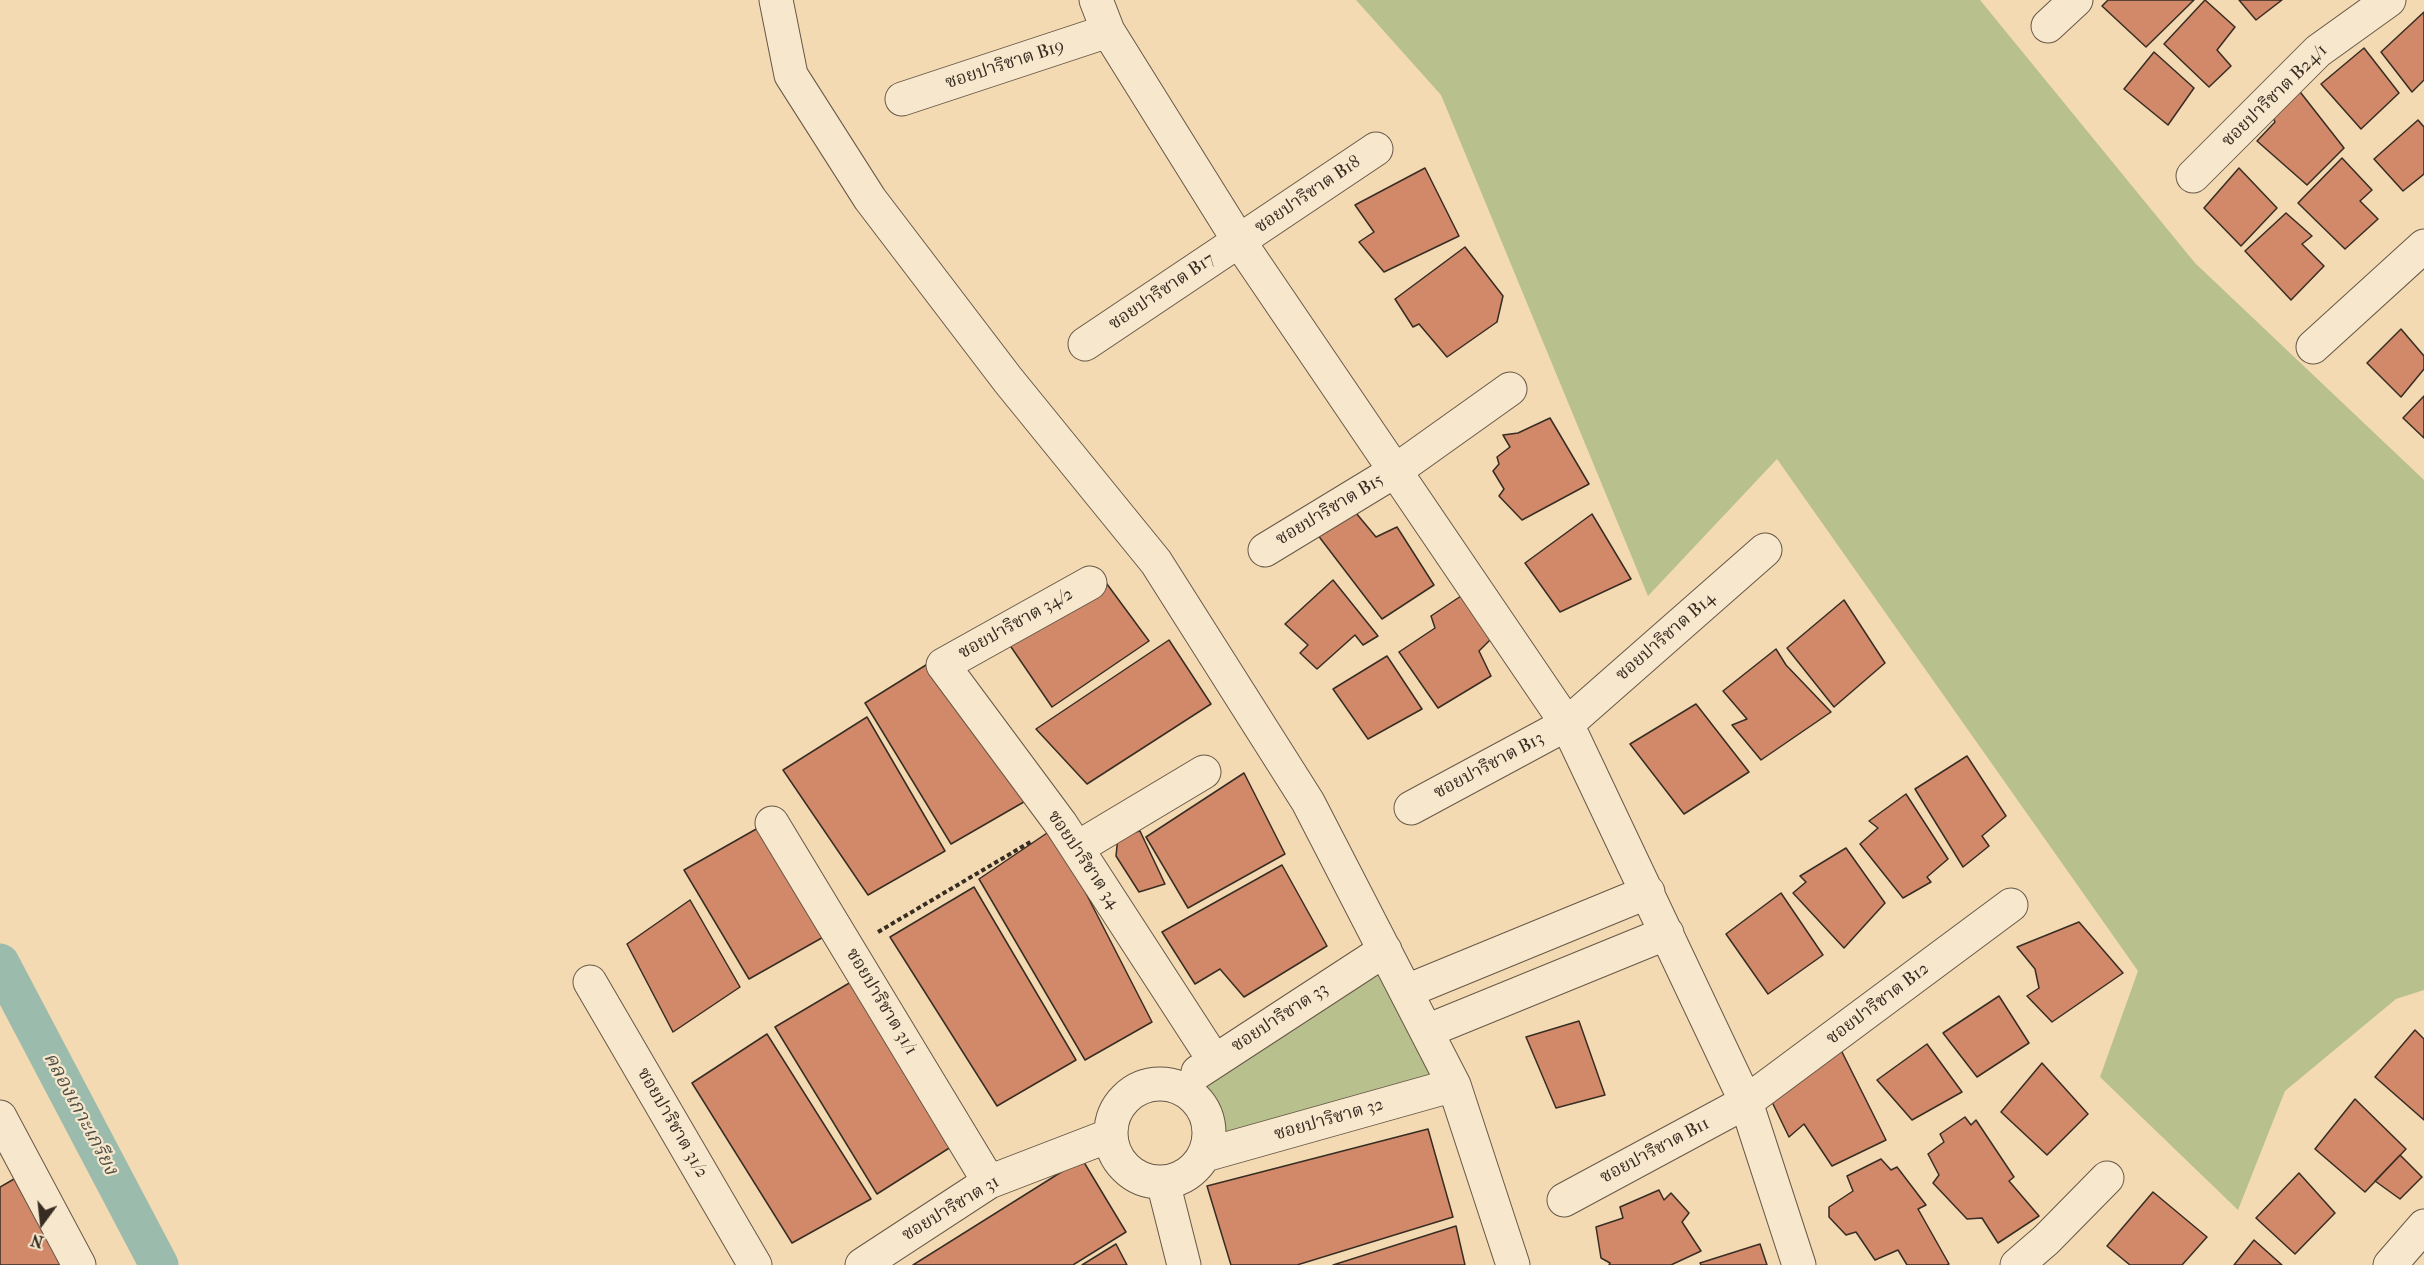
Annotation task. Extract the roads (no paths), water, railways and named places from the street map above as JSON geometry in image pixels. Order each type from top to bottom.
[{"type":"street","points":[[776,0],[791,75],[870,199],[1008,380],[1156,562],[1308,802],[1454,1084],[1513,1265]]},
{"type":"street","points":[[1096,0],[1108,31],[1239,241],[1567,724],[1668,933],[1746,1102],[1799,1265]]},
{"type":"street","points":[[2048,26],[2076,0]]},
{"type":"street","name":"ซอยปาริชาต B24/1","points":[[2193,176],[2318,51],[2389,0]]},
{"type":"street","name":"ซอยปาริชาต B19","points":[[902,99],[1108,31]]},
{"type":"street","name":"ซอยปาริชาต B18","points":[[1239,241],[1376,149]]},
{"type":"street","name":"ซอยปาริชาต B17","points":[[1085,344],[1239,241]]},
{"type":"street","points":[[2313,347],[2424,246]]},
{"type":"street","name":"ซอยปาริชาต B15","points":[[1265,550],[1395,471],[1510,389]]},
{"type":"street","name":"ซอยปาริชาต B14","points":[[1567,724],[1765,550]]},
{"type":"street","name":"ซอยปาริชาต 34/2","points":[[943,665],[1090,583]]},
{"type":"street","name":"ซอยปาริชาต 34","points":[[943,665],[1069,836],[1214,1060]]},
{"type":"street","name":"ซอยปาริชาต B13","points":[[1412,807],[1567,724]]},
{"type":"street","points":[[1069,836],[1204,772]]},
{"type":"street","name":"ซอยปาริชาต 31/1","points":[[772,823],[990,1182]]},
{"type":"street","points":[[1407,991],[1648,892]]},
{"type":"street","name":"ซอยปาริชาต B12","points":[[1746,1102],[2011,905]]},
{"type":"street","points":[[1427,1031],[1668,933]]},
{"type":"street","name":"ซอยปาริชาต 33","points":[[1178,1087],[1214,1060],[1384,950]]},
{"type":"street","name":"ซอยปาริชาต 31/2","points":[[590,982],[755,1265]]},
{"type":"street","points":[[1163,1084],[1178,1087],[1197,1100],[1204,1109],[1209,1144],[1205,1155],[1188,1174],[1176,1180],[1152,1182],[1131,1173],[1116,1156],[1111,1135],[1115,1113],[1123,1100],[1135,1091],[1163,1084]]},
{"type":"street","name":"ซอยปาริชาต 32","points":[[1205,1155],[1454,1084]]},
{"type":"street","name":"ซอยปาริชาต B11","points":[[1564,1200],[1746,1102]]},
{"type":"street","points":[[0,1117],[79,1265]]},
{"type":"street","name":"ซอยปาริชาต 31","points":[[862,1265],[990,1182],[1111,1135]]},
{"type":"street","points":[[2018,1265],[2107,1178]]},
{"type":"street","points":[[1163,1182],[1184,1265]]},
{"type":"street","points":[[2390,1265],[2424,1226]]},
{"type":"waterway","name":"คลองเกาะเกรียง","points":[[0,963],[159,1265]]}]
